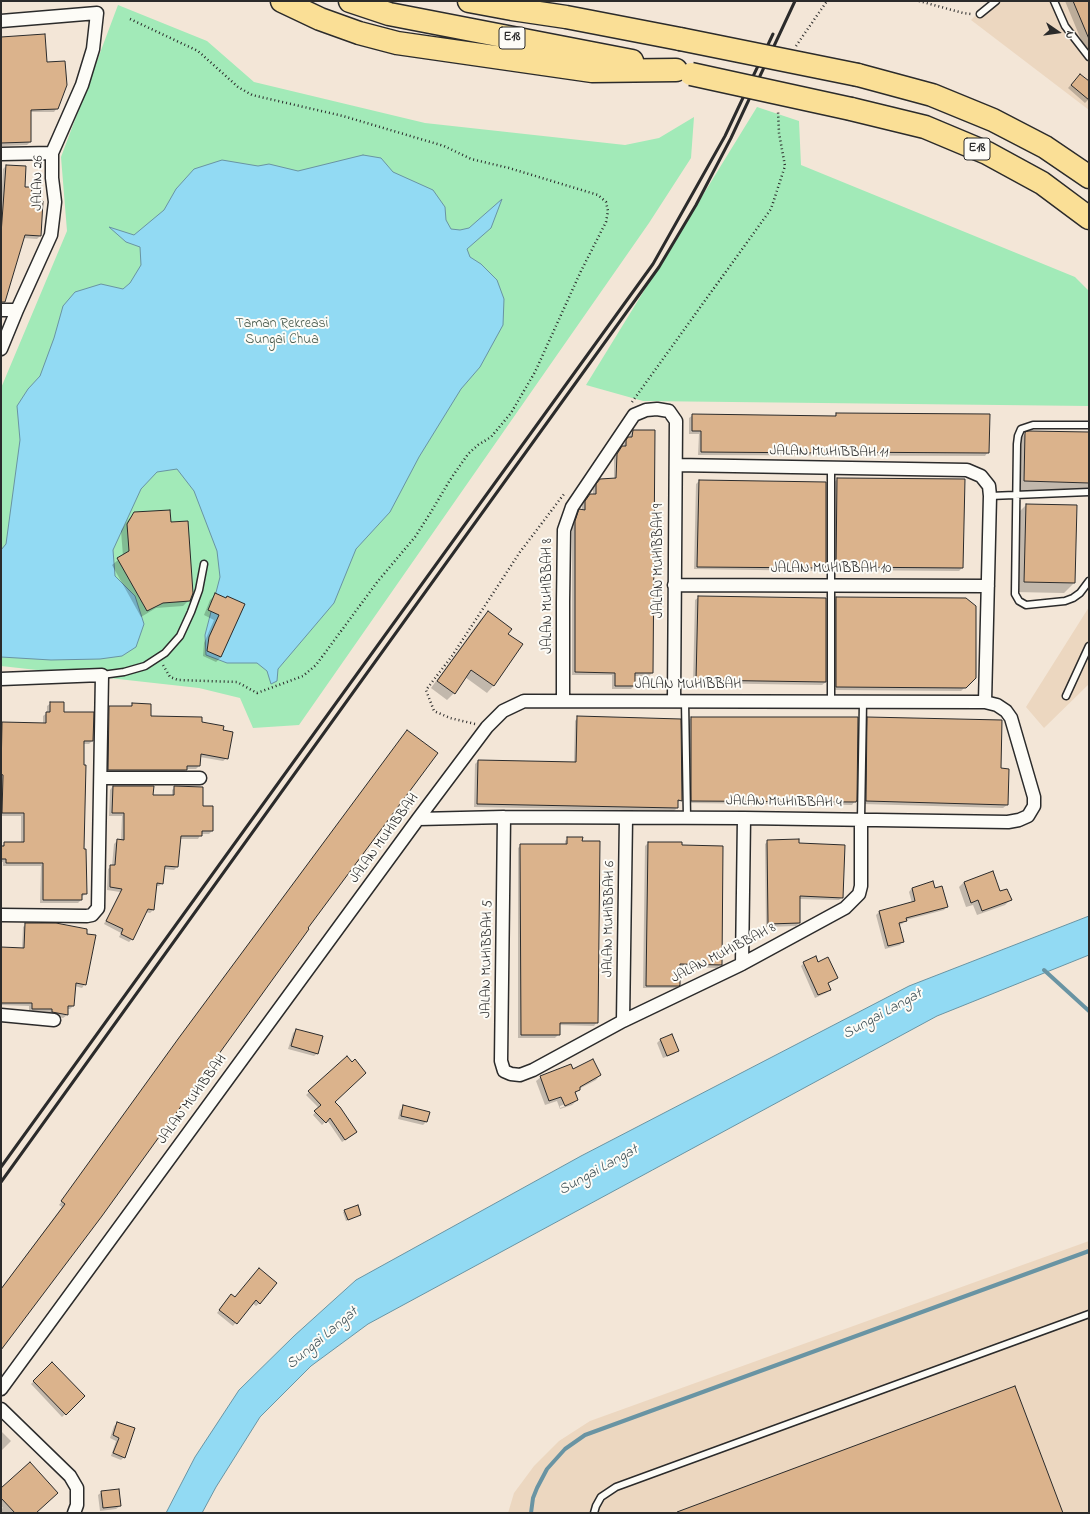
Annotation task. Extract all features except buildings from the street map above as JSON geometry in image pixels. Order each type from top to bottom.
[{"type":"highway","points":[[282,1],[320,19],[359,33],[397,43],[592,71],[683,72]]},
{"type":"highway","name":"E18","points":[[350,1],[389,14],[683,72],[925,127],[987,153],[1042,183],[1089,218]]},
{"type":"highway","name":"E18","points":[[469,1],[512,9],[566,16],[858,75],[932,95],[993,120],[1045,147],[1089,177]]},
{"type":"highway","points":[[530,1],[566,16]]},
{"type":"street","name":"JALAN 26","points":[[1,21],[97,13],[93,49],[82,86],[52,153],[52,178],[56,202],[51,235],[1,349]]},
{"type":"street","points":[[1,154],[52,153]]},
{"type":"street","points":[[1,310],[17,310]]},
{"type":"street","name":"JALAN MUHIBBAH 8","points":[[564,701],[564,530],[572,507],[634,415],[646,410],[657,410],[669,412],[676,421]]},
{"type":"street","name":"JALAN MUHIBBAH 9","points":[[676,421],[674,585],[680,701]]},
{"type":"street","name":"JALAN MUHIBBAH 11","points":[[676,465],[968,470],[981,476],[989,486],[990,496]]},
{"type":"street","points":[[985,702],[990,496]]},
{"type":"street","name":"JALAN MUHIBBAH 10","points":[[674,585],[988,586]]},
{"type":"street","points":[[1,679],[102,674],[99,903],[95,912],[87,916],[1,915]]},
{"type":"street","name":"JALAN MUHIBBAH","points":[[1,1389],[418,819],[487,726],[503,711],[524,701],[985,702],[998,705]]},
{"type":"street","name":"JALAN MUHIBBAH 4","points":[[418,819],[504,817],[862,819],[1008,822],[1019,820],[1028,816],[1034,806],[1034,797],[1011,718],[1006,711],[998,705]]},
{"type":"street","points":[[100,778],[200,778]]},
{"type":"street","name":"JALAN MUHIBBAH 5","points":[[504,817],[501,1061],[504,1071],[511,1074],[520,1075],[533,1070]]},
{"type":"street","name":"JALAN MUHIBBAH 6","points":[[623,1021],[626,818]]},
{"type":"street","points":[[742,964],[744,818]]},
{"type":"street","name":"JALAN MUHIBBAH 8","points":[[533,1070],[623,1021],[742,964],[845,908],[856,898],[861,886],[862,819]]},
{"type":"street","points":[[1,1015],[54,1020]]},
{"type":"street","points":[[1,1409],[70,1476],[77,1488],[77,1505],[74,1513]]},
{"type":"lane","points":[[980,14],[996,1]]},
{"type":"lane","points":[[1054,1],[1065,26],[1089,57]]},
{"type":"lane","points":[[1089,425],[1033,425],[1021,429],[1017,444],[1015,594],[1019,601],[1026,605],[1065,601],[1080,593],[1089,581]]},
{"type":"lane","points":[[831,468],[831,701]]},
{"type":"lane","points":[[990,496],[1089,492]]},
{"type":"lane","points":[[102,674],[124,672],[145,666],[165,653],[180,636],[191,612],[199,590],[204,564]]},
{"type":"lane","points":[[1066,696],[1089,646]]},
{"type":"lane","points":[[680,701],[687,818]]},
{"type":"lane","points":[[862,819],[863,702]]},
{"type":"lane","points":[[594,1513],[601,1498],[616,1487],[1089,1314]]},
{"type":"path","points":[[794,48],[827,1]]},
{"type":"path","points":[[919,1],[963,13],[980,14]]},
{"type":"path","points":[[130,19],[198,51],[238,87],[252,95],[343,116],[444,146],[471,160],[509,168],[598,195],[606,202],[608,211],[606,222],[581,271],[535,372],[511,413],[491,438],[478,445],[468,454],[415,536],[378,582],[316,665],[303,676],[257,694],[237,682],[178,680],[170,677],[159,657]]},
{"type":"path","points":[[629,406],[771,209],[786,166],[779,133],[778,105]]},
{"type":"path","points":[[487,726],[450,718],[434,711],[426,690],[452,656],[520,552],[568,488]]},
{"type":"shaded area","points":[[990,1],[1089,1],[1089,110],[971,20]]},
{"type":"shaded area","points":[[1089,607],[1089,684],[1044,728],[1026,707]]},
{"type":"shaded area","points":[[1089,1241],[1089,1513],[508,1513],[514,1493],[534,1466],[559,1441],[590,1421]]},
{"type":"green space","name":"Taman Rekreasi Sungai Chua","points":[[118,5],[207,41],[254,82],[425,123],[625,145],[659,138],[694,117],[691,158],[649,223],[299,725],[253,728],[240,698],[199,688],[1,666],[1,388],[67,231],[61,157]]},
{"type":"green space","points":[[757,107],[799,121],[801,165],[1075,277],[1089,291],[1089,406],[643,401],[586,385]]},
{"type":"water","points":[[363,155],[381,158],[393,172],[433,190],[445,207],[446,220],[451,229],[460,230],[469,228],[502,199],[491,228],[467,249],[470,257],[481,264],[497,280],[504,299],[503,325],[480,367],[461,389],[419,457],[390,512],[356,549],[334,603],[278,669],[277,681],[271,684],[267,671],[257,663],[227,663],[206,655],[205,635],[220,577],[217,551],[194,491],[177,469],[157,472],[141,489],[113,550],[115,576],[135,596],[144,624],[136,647],[122,656],[100,659],[51,660],[1,657],[1,550],[6,544],[20,440],[17,406],[28,389],[40,376],[54,338],[63,306],[75,292],[101,284],[123,289],[130,283],[141,265],[140,247],[126,242],[109,227],[134,235],[164,210],[176,189],[194,169],[222,160],[258,166],[269,164],[298,171]]},
{"type":"water","name":"Sungai Langat","points":[[1089,916],[1089,955],[937,1016],[368,1324],[311,1366],[260,1417],[216,1487],[202,1513],[166,1513],[195,1457],[239,1390],[294,1336],[356,1280],[581,1156],[909,986]]},
{"type":"waterway","points":[[1044,970],[1089,1011]]},
{"type":"waterway","points":[[531,1513],[533,1498],[547,1469],[565,1449],[585,1435],[1089,1251]]},
{"type":"railway","points":[[1,1182],[659,267],[696,205],[731,138],[795,1]]},
{"type":"railway","points":[[1,1167],[653,264],[725,136],[773,34]]}]
